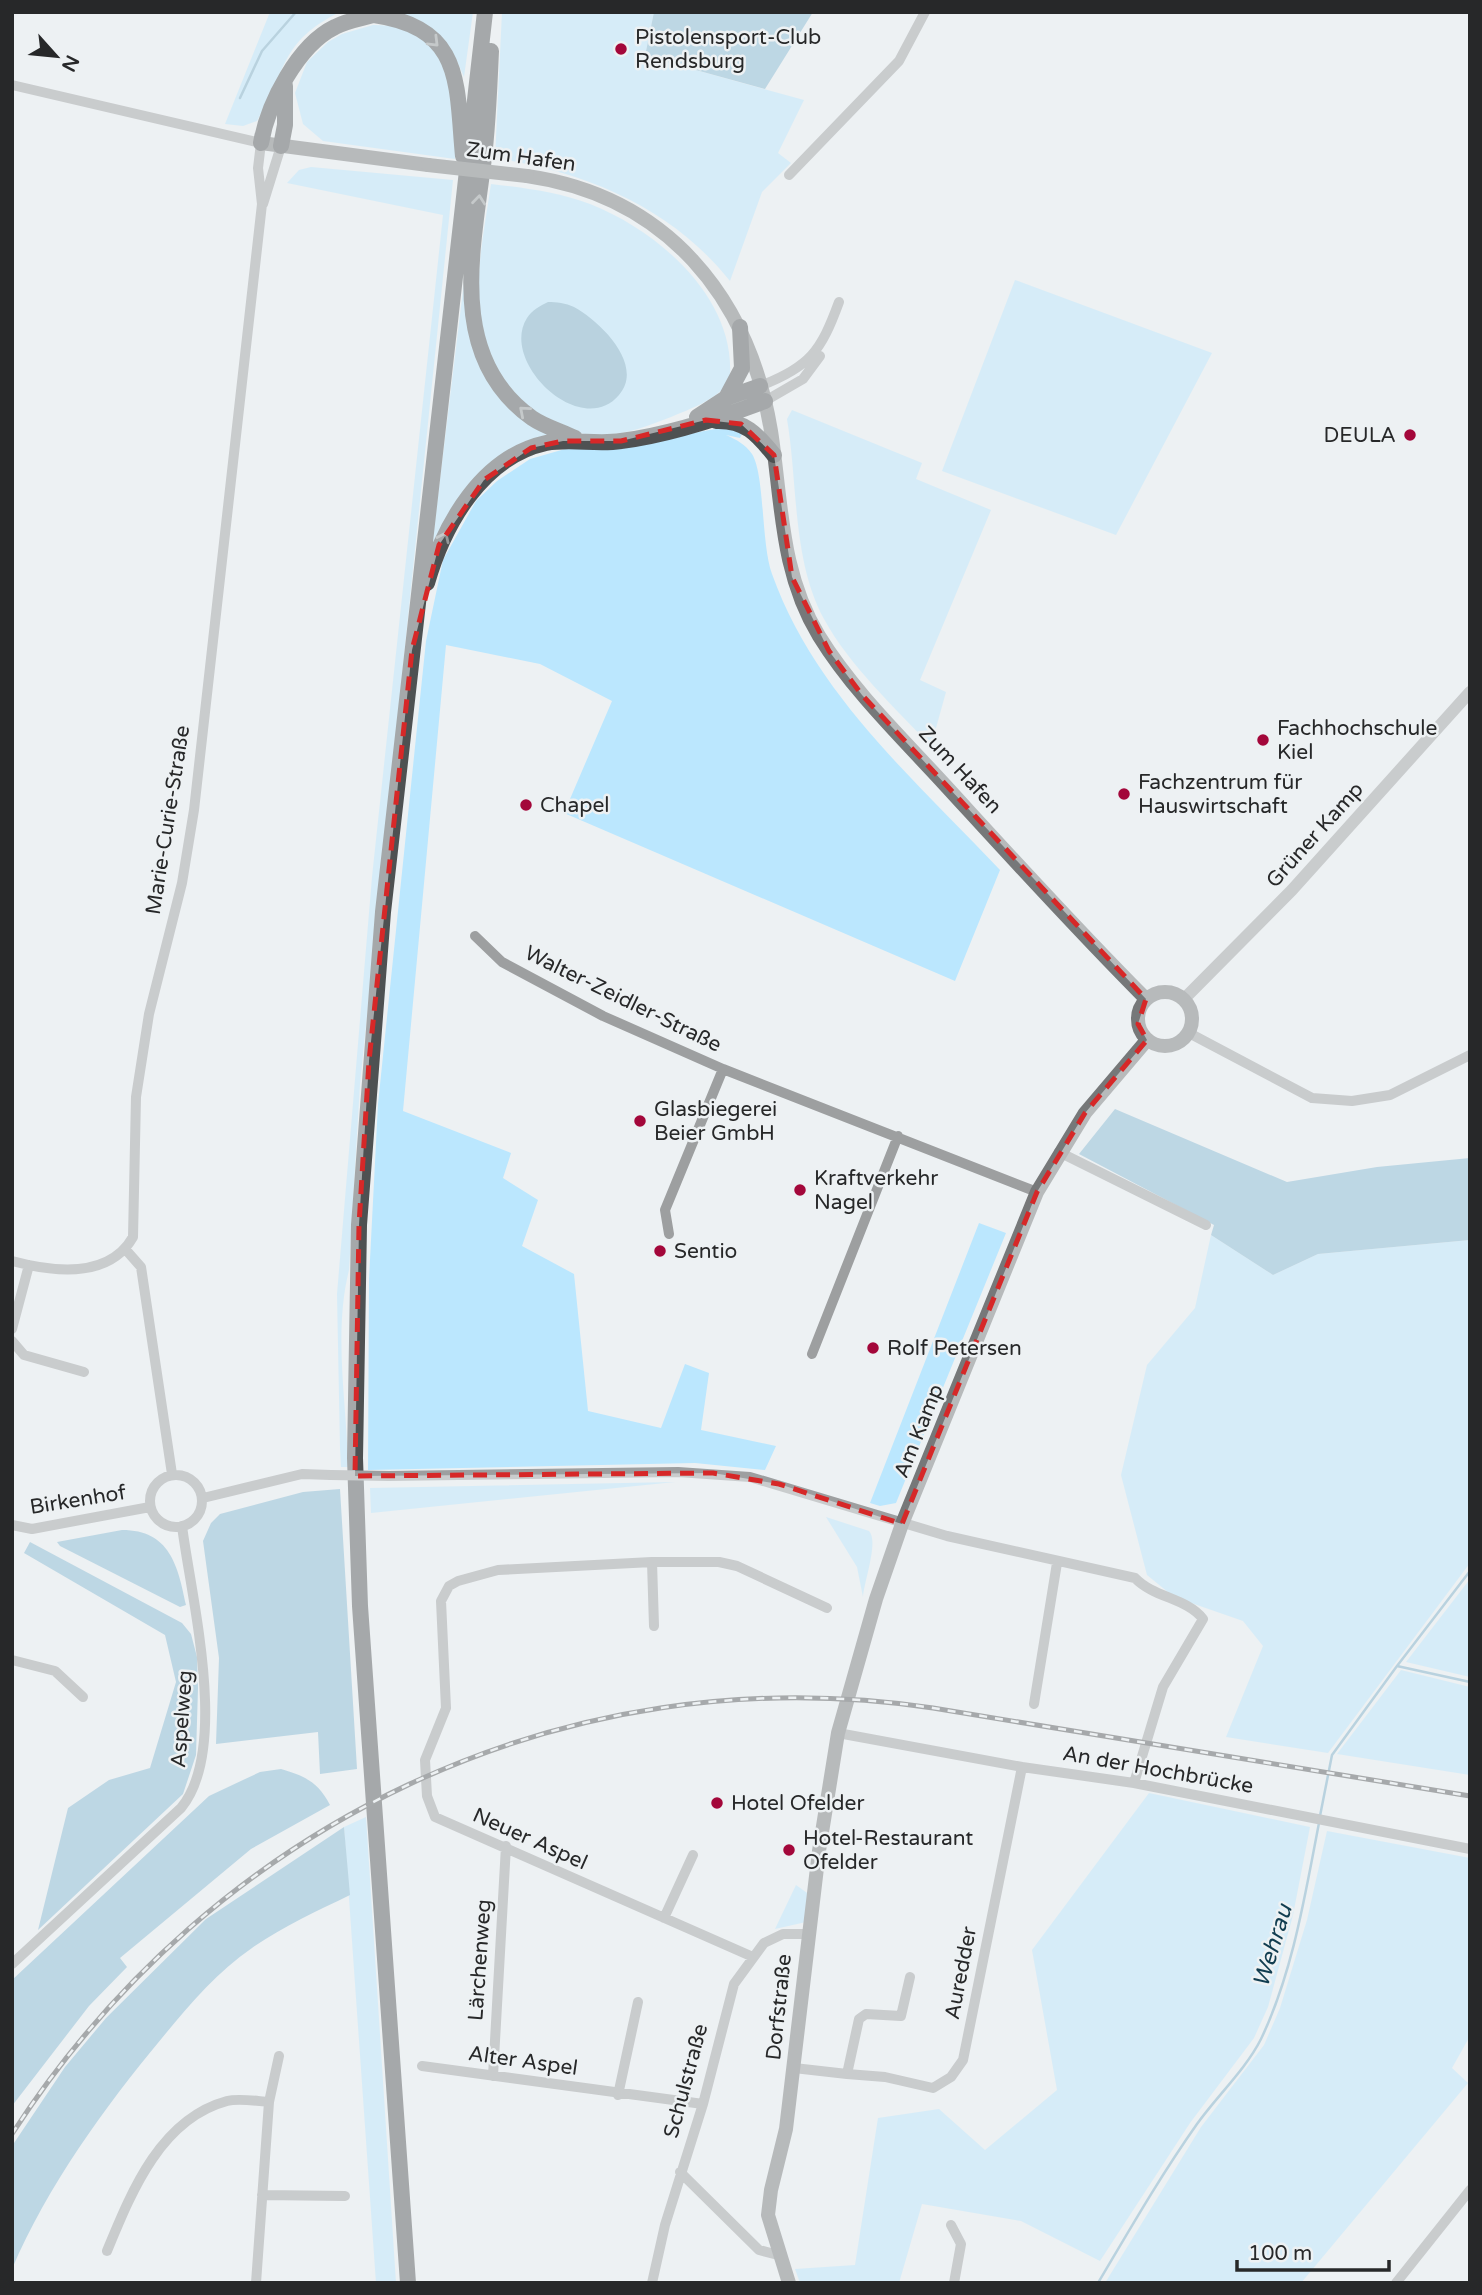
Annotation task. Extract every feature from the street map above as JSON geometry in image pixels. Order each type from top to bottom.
[{"type":"highway","points":[[408,2283],[359,1605],[355,1402],[359,1225],[369,1061],[412,650],[487,12]]},
{"type":"highway","points":[[487,12],[492,32],[486,147],[470,289],[472,324],[489,369],[509,397],[534,420],[584,442]]},
{"type":"highway","points":[[261,142],[268,115],[305,49],[336,26],[378,14],[400,19],[415,26],[438,45],[447,57],[458,87],[466,192]]},
{"type":"highway","points":[[281,146],[285,125],[285,83]]},
{"type":"highway","points":[[726,398],[742,368],[740,327]]},
{"type":"highway","points":[[412,650],[439,545],[452,520],[474,491],[505,463],[531,448],[563,441],[621,441],[706,420],[763,394]]},
{"type":"highway","points":[[684,425],[726,398],[763,394]]},
{"type":"highway","points":[[706,420],[741,424],[759,435],[774,455]]},
{"type":"main road","name":"Zum Hafen","points":[[261,142],[556,180],[594,191],[634,211],[683,248],[712,282],[740,327],[763,394],[774,455],[783,541],[792,577],[810,620],[842,670],[1084,936],[1146,999]]},
{"type":"main road","points":[[1161,992],[1171,992],[1184,999],[1193,1018],[1189,1033],[1173,1046],[1155,1045],[1147,1040],[1138,1024],[1141,1007],[1146,999],[1161,992]]},
{"type":"main road","name":"Am Kamp","points":[[838,1733],[883,1576],[902,1524],[1037,1192],[1085,1113],[1147,1040]]},
{"type":"main road","name":"Dorfstraße","points":[[789,2283],[778,2255],[768,2215],[794,2068],[808,1934],[838,1733]]},
{"type":"street","points":[[789,175],[899,61],[925,12]]},
{"type":"street","points":[[12,85],[261,142]]},
{"type":"street","name":"Marie-Curie-Straße","points":[[261,142],[258,168],[262,204]]},
{"type":"street","name":"Marie-Curie-Straße","points":[[126,1250],[133,1237],[135,1217],[136,1097],[149,1014],[182,883],[194,810],[262,204],[281,146]]},
{"type":"street","points":[[763,394],[803,379],[818,360],[839,302]]},
{"type":"street","points":[[763,394],[804,365],[829,331]]},
{"type":"street","name":"Grüner Kamp","points":[[1184,999],[1292,890],[1470,692]]},
{"type":"street","name":"Walter-Zeidler-Straße","points":[[475,936],[502,962],[603,1016],[723,1069],[1037,1192]]},
{"type":"street","points":[[1189,1033],[1312,1098],[1352,1101],[1390,1095],[1470,1055]]},
{"type":"street","name":"Walter-Zeidler-Straße","points":[[669,1234],[665,1210],[723,1069]]},
{"type":"street","points":[[812,1354],[898,1136]]},
{"type":"street","points":[[1059,1152],[1206,1225]]},
{"type":"street","points":[[12,1261],[74,1270],[103,1265],[126,1250],[141,1267],[172,1474]]},
{"type":"street","points":[[12,1329],[29,1265]]},
{"type":"street","points":[[12,1341],[24,1355],[84,1372]]},
{"type":"street","points":[[202,1498],[302,1474],[389,1476],[713,1473],[779,1484],[902,1524],[1057,1563],[1135,1578],[1155,1592],[1195,1608],[1203,1619],[1163,1687],[1134,1783]]},
{"type":"street","points":[[172,1474],[187,1476],[195,1482],[202,1498],[200,1513],[183,1526],[161,1522],[150,1507],[152,1489],[162,1478],[172,1474]]},
{"type":"street","name":"Birkenhof","points":[[12,1525],[32,1529],[150,1507]]},
{"type":"street","name":"Aspelweg","points":[[12,1964],[181,1808],[198,1776],[205,1661],[183,1526]]},
{"type":"street","points":[[654,1626],[652,1562],[719,1562],[737,1566],[827,1608]]},
{"type":"street","name":"Neuer Aspel","points":[[652,1562],[519,1567],[477,1575],[449,1586],[441,1601],[446,1708],[425,1760],[427,1796],[435,1817],[506,1846],[752,1957]]},
{"type":"street","points":[[1034,1704],[1057,1563]]},
{"type":"street","points":[[12,1660],[55,1671],[83,1697]]},
{"type":"street","name":"An der Hochbrücke","points":[[838,1733],[1022,1767],[1134,1783],[1470,1849]]},
{"type":"street","name":"Auredder","points":[[794,2068],[885,2077],[933,2088],[951,2077],[963,2060],[1022,1767]]},
{"type":"street","name":"Lärchenweg","points":[[493,2076],[506,1846]]},
{"type":"street","points":[[664,1918],[693,1856]]},
{"type":"street","name":"Schulstraße","points":[[652,2283],[680,2172],[703,2104],[734,1984],[764,1943],[783,1934],[808,1934]]},
{"type":"street","points":[[847,2074],[859,2019],[866,2014],[901,2016],[910,1976]]},
{"type":"street","points":[[618,2095],[638,2002]]},
{"type":"street","points":[[256,2283],[269,2102],[279,2056]]},
{"type":"street","name":"Alter Aspel","points":[[422,2066],[618,2095],[703,2104]]},
{"type":"street","points":[[107,2251],[125,2207],[153,2156],[194,2113],[229,2100],[269,2102]]},
{"type":"street","points":[[680,2172],[759,2250],[778,2255]]},
{"type":"street","points":[[1396,2283],[1470,2190]]},
{"type":"street","points":[[262,2195],[345,2196]]},
{"type":"street","points":[[951,2225],[961,2244],[954,2283]]},
{"type":"highlighted area","points":[[706,420],[741,424],[774,455],[792,577],[829,651],[862,695],[1146,999],[1138,1024],[1147,1040],[1085,1113],[1037,1192],[902,1524],[779,1484],[713,1473],[355,1476],[359,1225],[369,1061],[412,650],[439,545],[484,480],[531,448],[563,441],[621,441]]},
{"type":"shaded area","points":[[270,12],[340,12],[320,23],[295,46],[257,121],[243,126],[225,124]]},
{"type":"shaded area","points":[[473,12],[464,77],[456,59],[398,13]]},
{"type":"shaded area","points":[[502,12],[654,12],[645,56],[804,100],[778,153],[791,163],[762,192],[730,281],[707,255],[681,233],[654,213],[624,197],[562,173],[495,158]]},
{"type":"shaded area","points":[[654,12],[813,12],[765,89],[645,56]]},
{"type":"shaded area","points":[[373,25],[399,28],[419,37],[434,51],[451,90],[455,159],[323,141],[303,124],[295,93],[307,62],[328,42],[342,34]]},
{"type":"shaded area","points":[[311,167],[453,180],[360,1084],[349,1270],[344,1294],[341,1344],[348,1467],[341,1467],[337,1294],[372,877],[443,215],[287,183],[299,170]]},
{"type":"shaded area","points":[[491,184],[554,193],[590,204],[642,231],[666,250],[688,271],[706,294],[720,320],[728,347],[730,376],[734,379],[719,393],[698,406],[647,426],[613,434],[582,433],[562,428],[526,406],[511,390],[489,354],[480,315],[480,258]]},
{"type":"shaded area","points":[[465,274],[466,301],[519,416],[551,437],[518,450],[436,545],[432,545]]},
{"type":"shaded area","points":[[1015,280],[1212,353],[1116,535],[942,471]]},
{"type":"shaded area","points":[[548,302],[574,307],[596,322],[616,345],[623,358],[627,371],[626,383],[619,395],[603,406],[585,408],[566,402],[548,390],[534,374],[524,355],[521,336],[529,315]]},
{"type":"shaded area","points":[[792,410],[922,463],[916,479],[991,510],[920,680],[946,692],[931,746],[846,653],[824,619],[814,596],[801,547],[787,419]]},
{"type":"shaded area","points":[[721,428],[743,432],[740,438],[726,435],[752,454],[759,477],[766,546],[772,574],[791,617],[814,658],[870,733],[1000,870],[955,981],[564,813],[612,701],[540,664],[446,645],[403,1111],[511,1153],[503,1178],[538,1200],[522,1246],[574,1274],[588,1411],[661,1428],[685,1364],[709,1373],[701,1430],[776,1446],[765,1470],[695,1463],[368,1470],[369,1279],[378,1104],[426,641],[443,560],[476,501],[497,481],[530,459],[565,449],[604,449]]},
{"type":"shaded area","points":[[1115,1109],[1287,1182],[1377,1167],[1470,1158],[1470,1240],[1318,1254],[1273,1275],[1211,1235],[1214,1225],[1079,1154]]},
{"type":"shaded area","points":[[979,1223],[1006,1233],[896,1503],[880,1506],[870,1503]]},
{"type":"shaded area","points":[[1211,1235],[1273,1275],[1318,1254],[1470,1240],[1470,1563],[1328,1753],[1226,1737],[1263,1646],[1243,1621],[1174,1597],[1147,1575],[1121,1475],[1147,1365],[1195,1308]]},
{"type":"shaded area","points":[[675,1482],[371,1513],[370,1488]]},
{"type":"shaded area","points":[[340,1489],[357,1769],[320,1774],[318,1732],[216,1744],[219,1658],[203,1541],[211,1523],[220,1514],[303,1492]]},
{"type":"shaded area","points":[[826,1517],[869,1531],[872,1536],[872,1552],[863,1597],[857,1567]]},
{"type":"shaded area","points":[[122,1530],[151,1536],[161,1543],[175,1564],[186,1605],[180,1607],[60,1546],[57,1542]]},
{"type":"shaded area","points":[[30,1542],[182,1623],[191,1634],[197,1657],[198,1688],[196,1755],[183,1794],[38,1930],[68,1808],[109,1780],[150,1768],[176,1682],[165,1635],[24,1553]]},
{"type":"shaded area","points":[[1470,1579],[1470,1677],[1406,1662]]},
{"type":"shaded area","points":[[1401,1670],[1470,1687],[1470,1775],[1337,1754]]},
{"type":"shaded area","points":[[281,1769],[310,1781],[330,1805],[251,1849],[120,1958],[127,1967],[89,2006],[12,2106],[12,1980],[209,1796],[260,1772]]},
{"type":"shaded area","points":[[1149,1793],[1310,1827],[1293,1915],[1268,2007],[1254,2038],[1190,2123],[1100,2261],[1021,2221],[922,2204],[899,2283],[800,2283],[795,2269],[855,2265],[878,2118],[939,2109],[985,2150],[1057,2090],[1032,1950]]},
{"type":"shaded area","points":[[366,1817],[396,2283],[376,2283],[344,1827]]},
{"type":"shaded area","points":[[344,1827],[350,1895],[287,1926],[252,1948],[215,1978],[193,2001],[119,2092],[79,2148],[42,2207],[12,2269],[12,2146],[65,2067],[106,2018],[206,1919]]},
{"type":"shaded area","points":[[1327,1831],[1470,1858],[1470,2036],[1452,2068],[1468,2083],[1301,2283],[1105,2283],[1201,2127],[1264,2045],[1280,2008],[1307,1920]]},
{"type":"shaded area","points":[[796,1885],[810,1895],[806,1922],[775,1929]]},
{"type":"waterway","points":[[240,98],[262,51],[296,12]]},
{"type":"waterway","points":[[1397,1666],[1470,1571]]},
{"type":"waterway","name":"Wehrau","points":[[1320,1816],[1332,1755],[1397,1666],[1470,1682]]},
{"type":"waterway","name":"Wehrau","points":[[1098,2283],[1184,2143],[1261,2039],[1290,1960],[1319,1823]]},
{"type":"railway","points":[[12,2134],[94,2024],[189,1929],[294,1848],[409,1784],[533,1737],[662,1708],[796,1698],[933,1708],[1470,1796]]},
{"type":"place","name":"Pistolensport-Club Rendsburg","points":[[621,49]]},
{"type":"place","name":"DEULA","points":[[1410,435]]},
{"type":"place","name":"Fachhochschule Kiel","points":[[1263,740]]},
{"type":"place","name":"Fachzentrum für Hauswirtschaft","points":[[1124,794]]},
{"type":"place","name":"Chapel","points":[[526,805]]},
{"type":"place","name":"Glasbiegerei Beier GmbH","points":[[640,1121]]},
{"type":"place","name":"Kraftverkehr Nagel","points":[[800,1190]]},
{"type":"place","name":"Sentio","points":[[660,1251]]},
{"type":"place","name":"Rolf Petersen","points":[[873,1348]]},
{"type":"place","name":"Hotel Ofelder","points":[[717,1803]]},
{"type":"place","name":"Hotel-Restaurant Ofelder","points":[[789,1850]]}]
